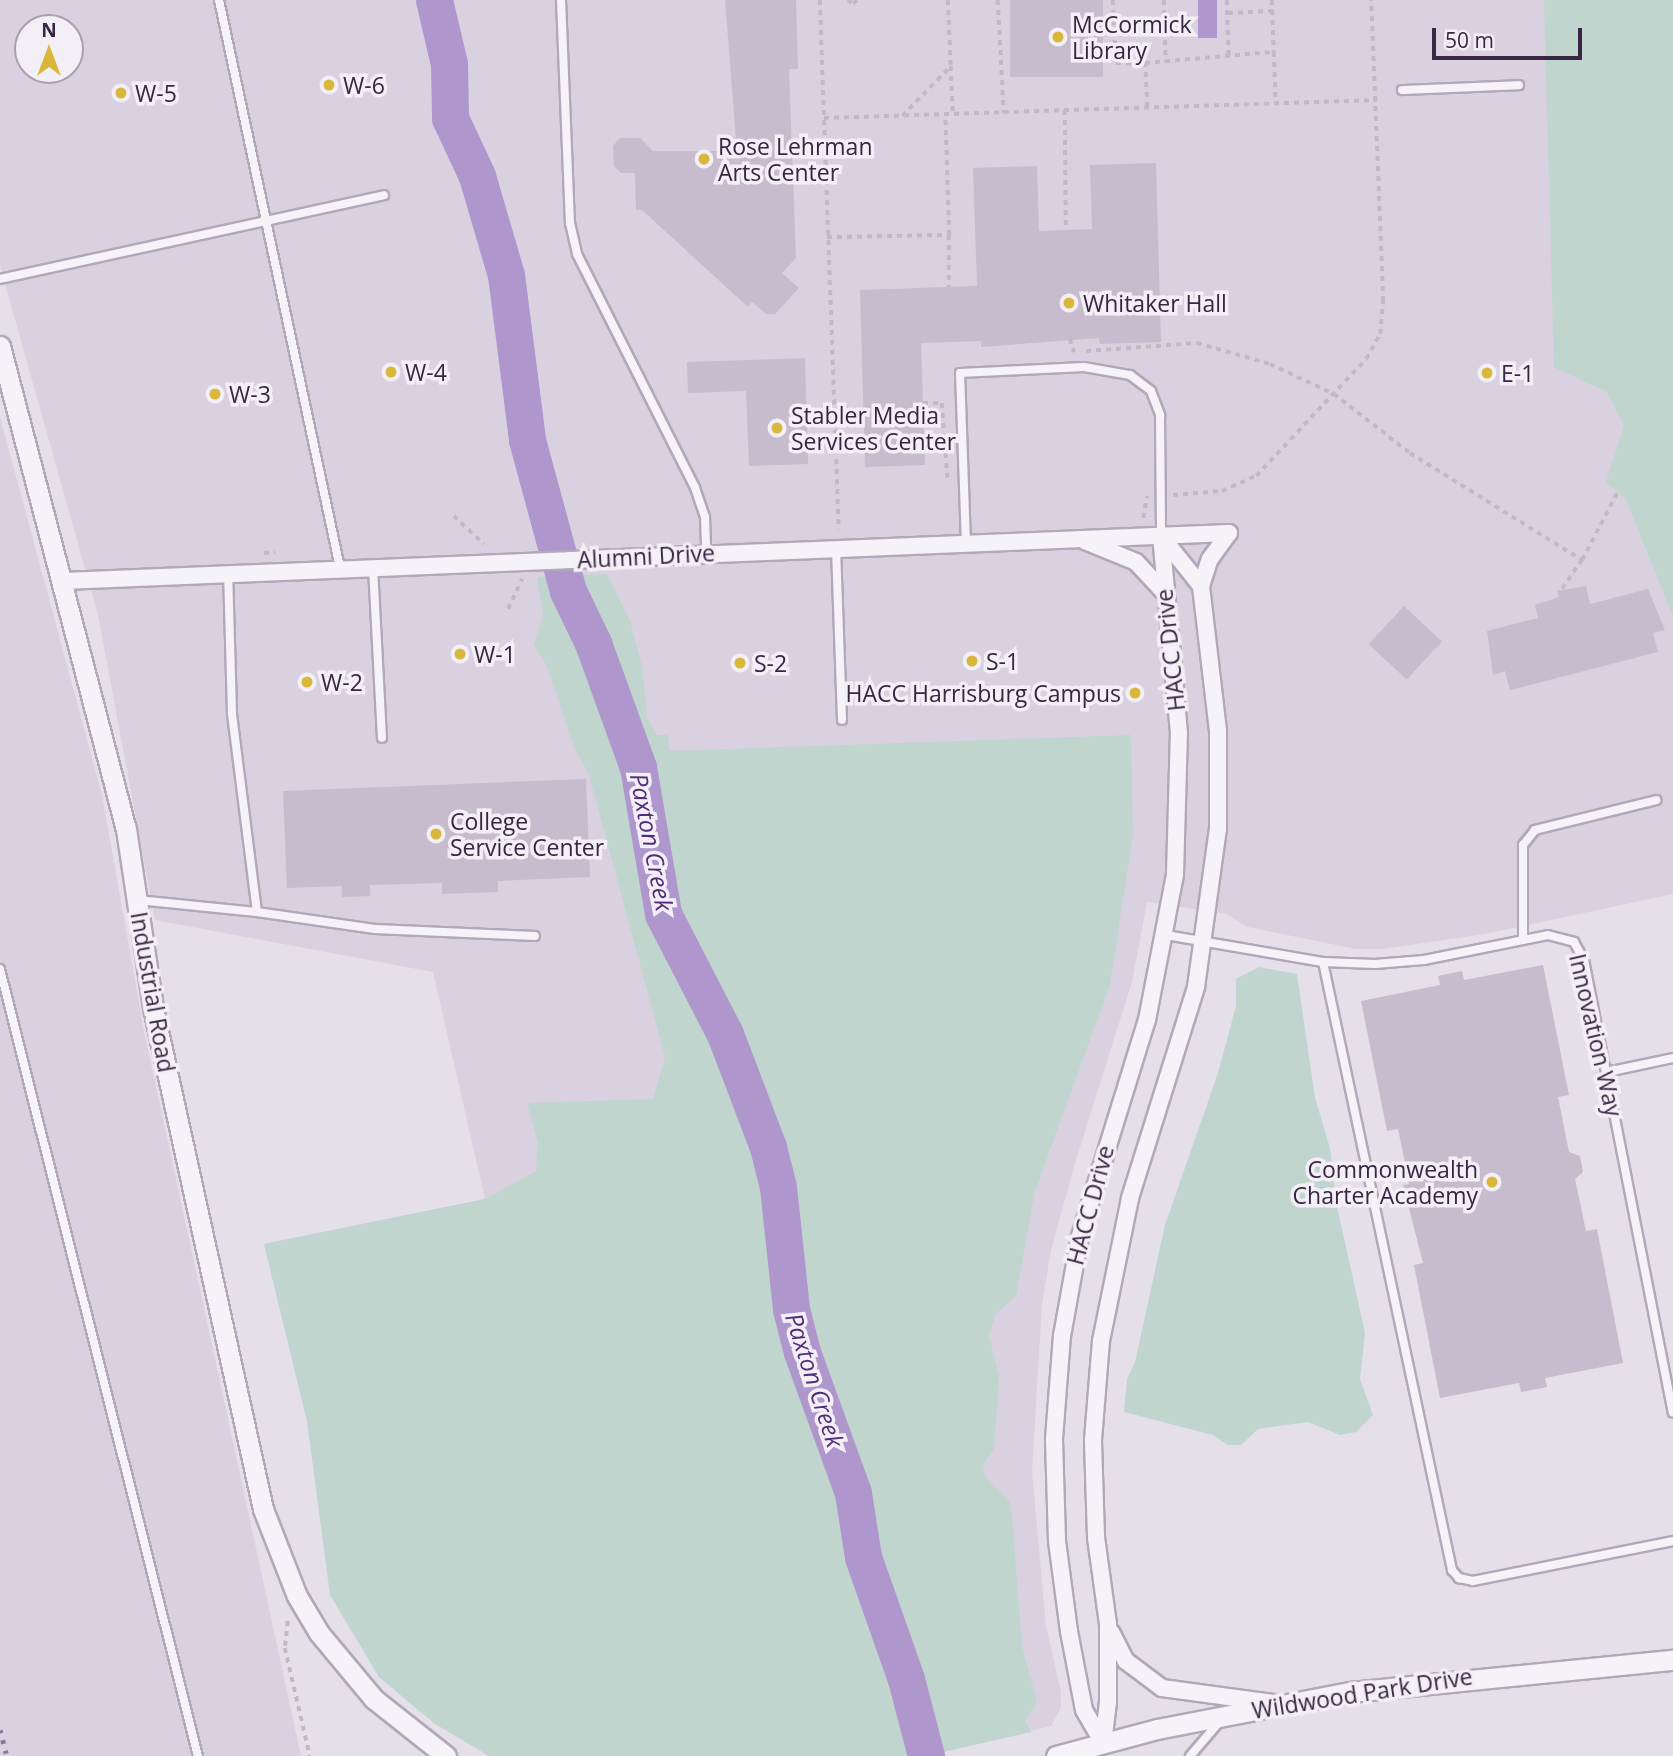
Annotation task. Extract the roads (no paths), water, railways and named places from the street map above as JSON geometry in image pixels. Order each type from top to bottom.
[{"type":"street","name":"Industrial Road","points":[[0,345],[64,581],[126,829],[153,1008],[251,1465],[292,1583],[319,1633],[374,1699],[446,1756]]},
{"type":"street","name":"Alumni Drive","points":[[64,581],[1229,533],[1210,559],[1201,586]]},
{"type":"street","name":"HACC Drive","points":[[1104,1749],[1108,1702],[1108,1625],[1094,1489],[1101,1340],[1127,1210],[1185,1031],[1205,942],[1219,780],[1214,682],[1201,586],[1161,536]]},
{"type":"street","name":"HACC Drive","points":[[1104,1749],[1084,1710],[1063,1588],[1055,1490],[1057,1385],[1080,1236],[1147,1020],[1166,935],[1175,874],[1180,780],[1175,687],[1163,591],[1161,536]]},
{"type":"street","points":[[1079,538],[1136,562],[1163,591]]},
{"type":"street","name":"HACC Drive","points":[[1108,1625],[1126,1661],[1162,1688],[1279,1704]]},
{"type":"street","name":"Wildwood Park Drive","points":[[1056,1756],[1104,1749],[1225,1715],[1279,1704],[1435,1680],[1673,1660]]},
{"type":"lane","points":[[219,0],[340,568]]},
{"type":"lane","points":[[561,0],[570,223],[577,254],[695,488],[705,517],[706,553]]},
{"type":"lane","points":[[1402,90],[1519,85]]},
{"type":"lane","points":[[0,279],[267,218],[384,195]]},
{"type":"lane","points":[[966,544],[960,373],[1094,367],[1130,375],[1151,391],[1160,415],[1158,495],[1161,536]]},
{"type":"lane","points":[[836,548],[842,720]]},
{"type":"lane","points":[[373,567],[382,738]]},
{"type":"lane","points":[[228,573],[232,713],[257,912]]},
{"type":"lane","points":[[1523,940],[1523,845],[1535,830],[1656,800]]},
{"type":"lane","points":[[137,900],[257,912],[375,929],[535,936]]},
{"type":"lane","name":"Innovation Way","points":[[1166,935],[1323,962],[1424,960],[1555,936],[1579,948],[1607,1072],[1673,1412]]},
{"type":"lane","points":[[1323,962],[1452,1570],[1459,1578],[1473,1581],[1673,1541]]},
{"type":"lane","points":[[0,970],[198,1756]]},
{"type":"lane","points":[[1607,1072],[1673,1058]]},
{"type":"lane","points":[[1190,1756],[1225,1715]]},
{"type":"waterway","name":"Paxton Creek","points":[[434,0],[449,64],[450,118],[477,176],[506,275],[527,440],[568,591],[593,643],[638,767],[663,914],[725,1034],[768,1147],[778,1187],[791,1309],[802,1352],[853,1493],[863,1557],[906,1679],[926,1756]]},
{"type":"railway","points":[[0,1730],[7,1756]]},
{"type":"place","name":"McCormick Library","points":[[1058,37]]},
{"type":"place","name":"W-6","points":[[329,85]]},
{"type":"place","name":"W-5","points":[[121,93]]},
{"type":"place","name":"Rose Lehrman Arts Center","points":[[704,159]]},
{"type":"place","name":"Whitaker Hall","points":[[1069,303]]},
{"type":"place","name":"W-4","points":[[391,372]]},
{"type":"place","name":"E-1","points":[[1487,373]]},
{"type":"place","name":"W-3","points":[[215,394]]},
{"type":"place","name":"Stabler Media Services Center","points":[[777,428]]},
{"type":"place","name":"W-1","points":[[460,654]]},
{"type":"place","name":"S-1","points":[[972,661]]},
{"type":"place","name":"S-2","points":[[740,663]]},
{"type":"place","name":"W-2","points":[[307,682]]},
{"type":"place","name":"HACC Harrisburg Campus","points":[[1135,693]]},
{"type":"place","name":"College Service Center","points":[[436,834]]},
{"type":"place","name":"Commonwealth Charter Academy","points":[[1492,1182]]}]
